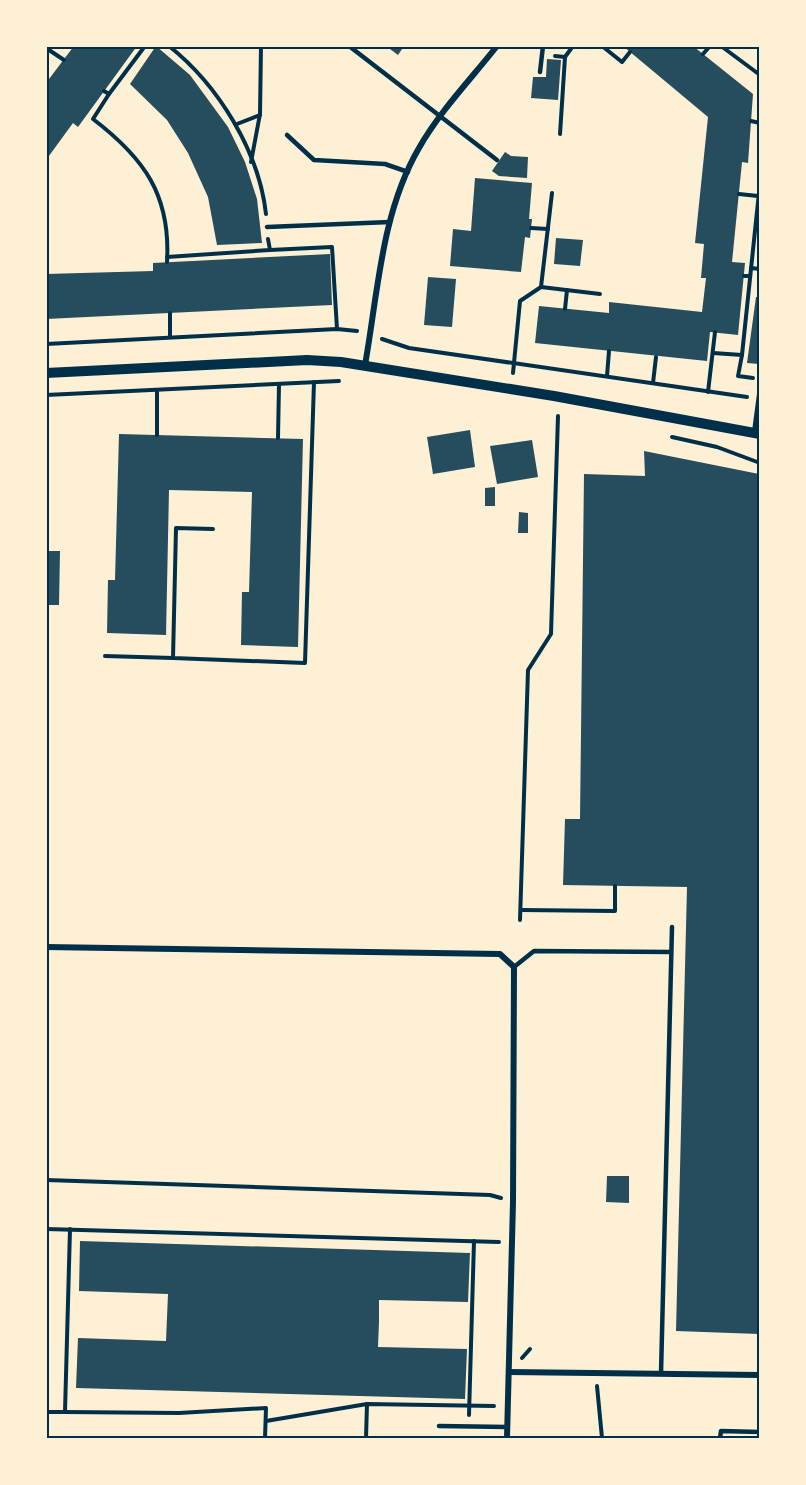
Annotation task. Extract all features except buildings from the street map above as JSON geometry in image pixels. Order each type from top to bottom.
[{"type":"street","points":[[365,365],[394,203],[418,148],[497,46]]},
{"type":"street","points":[[46,373],[307,360],[365,365],[511,388],[757,433]]},
{"type":"street","points":[[46,947],[500,954],[514,967],[513,1202],[507,1438]]},
{"type":"street","points":[[509,1372],[759,1375]]},
{"type":"lane","points":[[349,46],[497,160]]},
{"type":"lane","points":[[540,72],[543,46]]},
{"type":"lane","points":[[287,135],[314,160],[385,164],[408,172]]},
{"type":"lane","points":[[267,227],[390,222]]},
{"type":"lane","points":[[757,433],[759,388]]},
{"type":"lane","points":[[661,1374],[672,927]]},
{"type":"lane","points":[[514,967],[534,951],[671,952]]},
{"type":"lane","points":[[439,1426],[507,1427]]},
{"type":"lane","points":[[720,1438],[721,1431],[759,1432]]},
{"type":"path","points":[[145,46],[93,119],[124,143],[150,176],[164,212],[167,262]]},
{"type":"path","points":[[169,46],[191,64],[237,124],[264,195],[270,250]]},
{"type":"path","points":[[251,163],[260,114],[261,46]]},
{"type":"path","points":[[560,134],[565,57],[573,46]]},
{"type":"path","points":[[602,46],[622,62],[630,52]]},
{"type":"path","points":[[703,54],[710,46]]},
{"type":"path","points":[[721,46],[759,75]]},
{"type":"path","points":[[46,48],[64,60]]},
{"type":"path","points":[[542,54],[565,57]]},
{"type":"path","points":[[104,91],[109,94]]},
{"type":"path","points":[[237,124],[260,114]]},
{"type":"path","points":[[751,121],[759,123]]},
{"type":"path","points":[[759,183],[738,376],[759,378]]},
{"type":"path","points":[[541,287],[552,193]]},
{"type":"path","points":[[739,194],[758,196]]},
{"type":"path","points":[[531,228],[548,229]]},
{"type":"path","points":[[167,257],[332,247],[337,329]]},
{"type":"path","points":[[751,268],[759,269]]},
{"type":"path","points":[[744,276],[750,276]]},
{"type":"path","points":[[511,388],[520,301],[541,287],[600,294]]},
{"type":"path","points":[[565,309],[567,290]]},
{"type":"path","points":[[170,314],[170,338]]},
{"type":"path","points":[[708,392],[715,332]]},
{"type":"path","points":[[606,376],[609,351]]},
{"type":"path","points":[[712,352],[741,355]]},
{"type":"path","points":[[653,383],[656,357]]},
{"type":"path","points":[[46,395],[345,381]]},
{"type":"path","points":[[105,656],[305,663],[314,382]]},
{"type":"path","points":[[278,438],[279,384]]},
{"type":"path","points":[[157,390],[158,435]]},
{"type":"path","points":[[547,414],[570,418]]},
{"type":"path","points":[[520,920],[528,670],[551,634],[558,416]]},
{"type":"path","points":[[662,435],[717,447],[759,463]]},
{"type":"path","points":[[173,658],[176,528],[213,529]]},
{"type":"path","points":[[520,910],[615,911],[615,886]]},
{"type":"path","points":[[46,1180],[490,1195],[513,1202]]},
{"type":"path","points":[[46,1229],[512,1242]]},
{"type":"path","points":[[65,1412],[70,1229]]},
{"type":"path","points":[[469,1426],[474,1242]]},
{"type":"path","points":[[598,1373],[597,1392],[602,1438]]},
{"type":"path","points":[[266,1421],[367,1404],[508,1406]]},
{"type":"path","points":[[366,1438],[367,1404]]},
{"type":"path","points":[[46,1413],[179,1413],[266,1408],[265,1438]]}]
